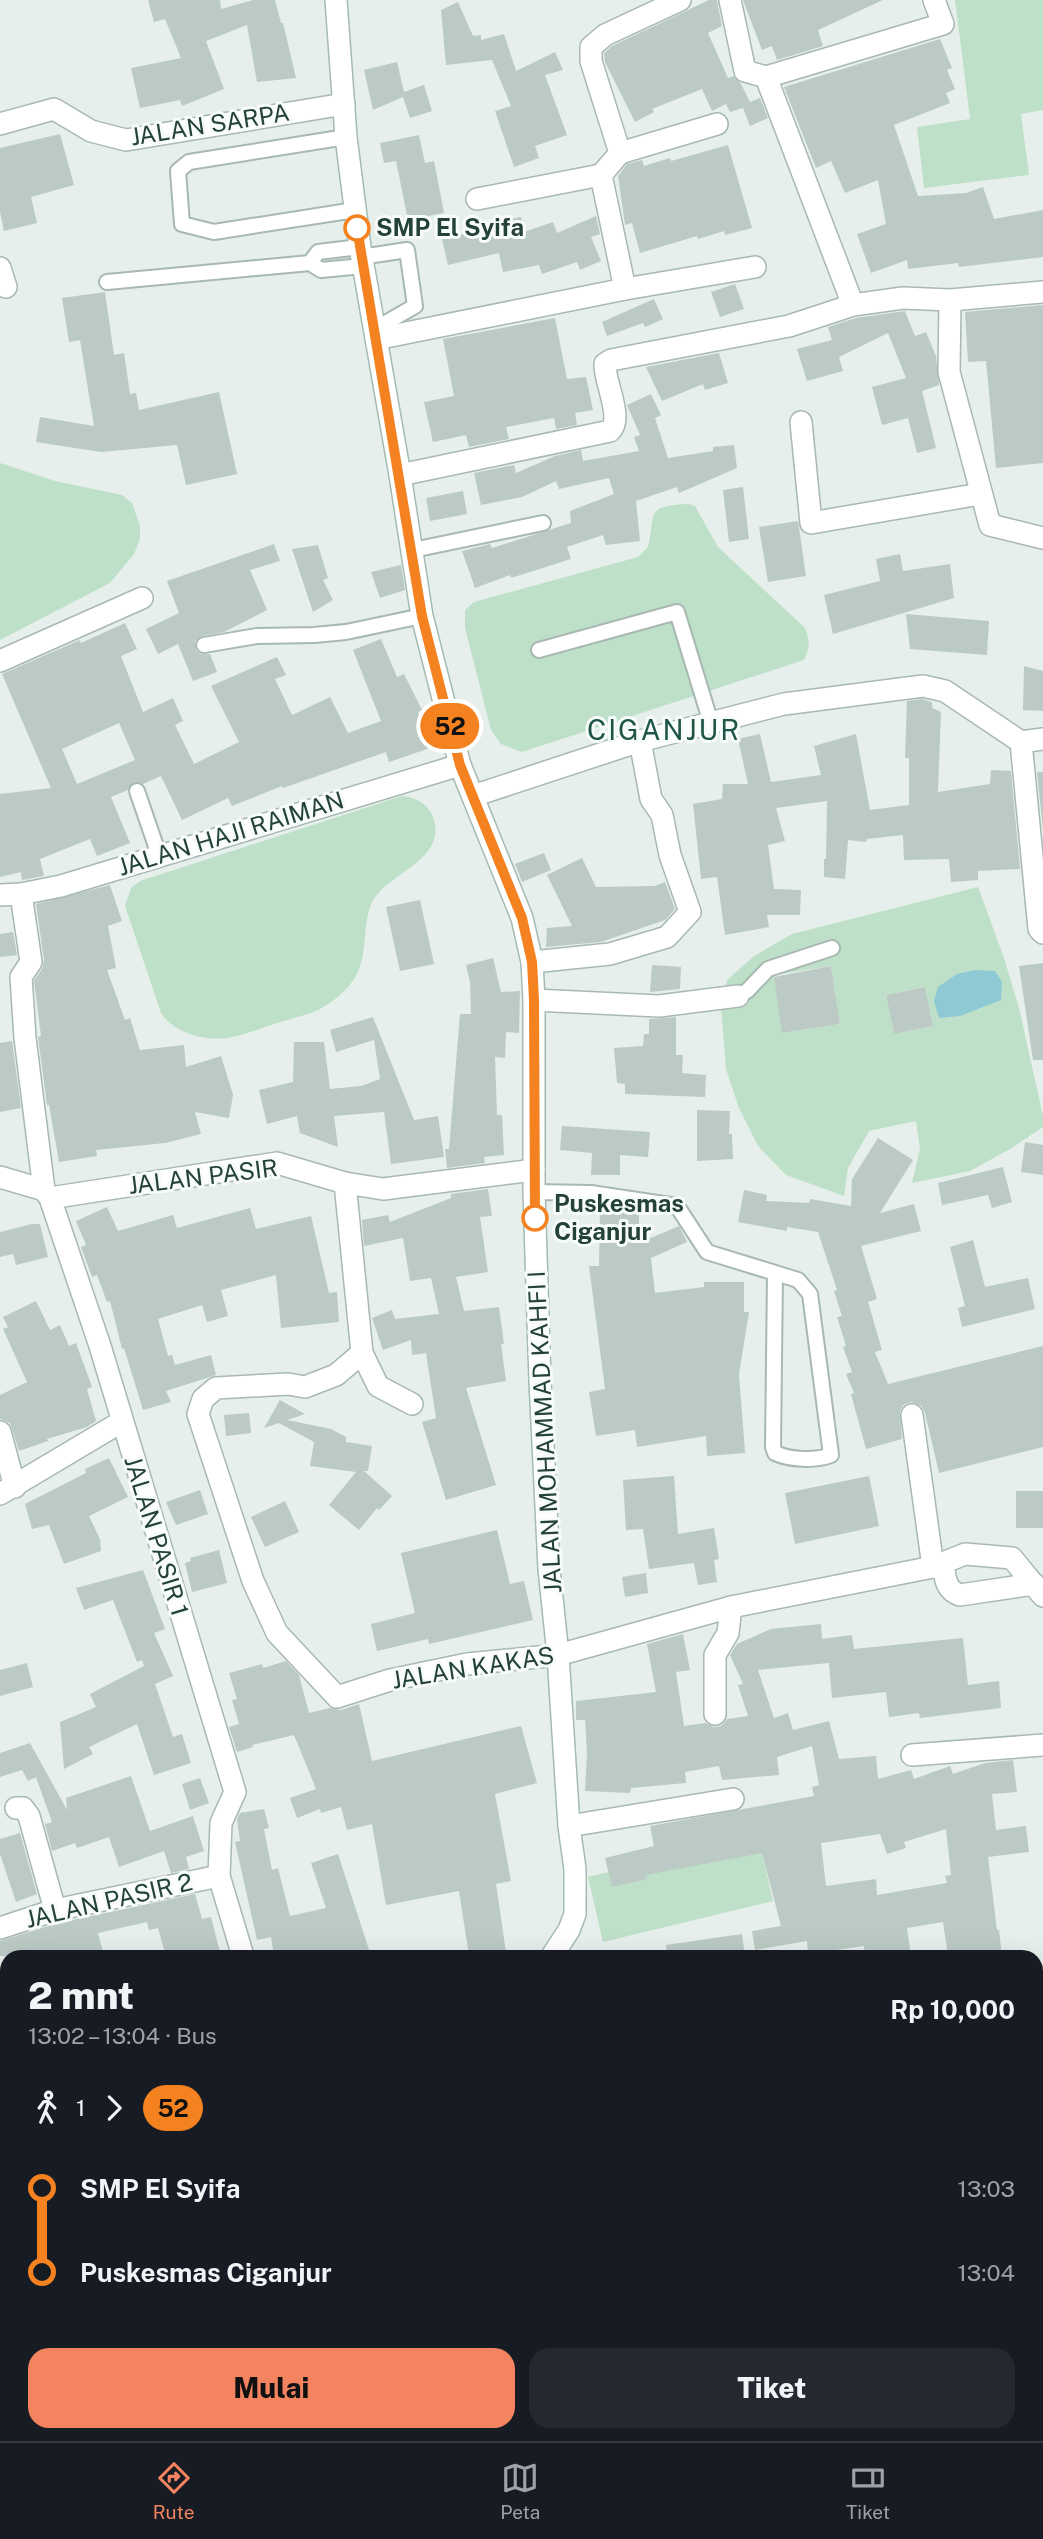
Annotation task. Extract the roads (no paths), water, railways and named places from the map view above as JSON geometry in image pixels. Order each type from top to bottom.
[{"type":"street","name":"JALAN MOHAMMAD KAHFI I","points":[[336,0],[346,137],[361,257],[413,550],[422,616],[460,765],[522,918],[532,962],[534,1192],[547,1516],[569,1826],[575,1869],[575,1914],[569,1930],[556,1950]]},
{"type":"street","points":[[620,153],[591,61],[592,47],[605,36],[680,0]]},
{"type":"street","points":[[730,0],[746,71],[766,77],[943,24],[934,0]]},
{"type":"street","points":[[766,77],[853,305]]},
{"type":"street","name":"JALAN SARPA","points":[[0,124],[54,108],[91,131],[126,140],[344,104]]},
{"type":"street","points":[[477,199],[601,175],[620,153],[717,124]]},
{"type":"street","points":[[601,175],[625,289]]},
{"type":"street","points":[[376,334],[755,267]]},
{"type":"street","points":[[400,475],[610,431],[615,427],[616,419],[605,363],[611,360],[789,326],[853,305],[903,298],[950,300],[1043,292]]},
{"type":"street","points":[[950,300],[949,372],[990,525],[1043,538]]},
{"type":"street","points":[[801,422],[811,523],[980,494]]},
{"type":"street","points":[[0,661],[142,598]]},
{"type":"street","points":[[473,796],[640,741],[784,704],[923,686],[945,691],[1021,742],[1043,739]]},
{"type":"street","points":[[532,962],[610,954],[667,937],[690,912],[670,855],[662,815],[651,799],[640,741]]},
{"type":"street","points":[[1021,742],[1039,929],[1043,933]]},
{"type":"street","name":"JALAN HAJI RAIMAN","points":[[10,894],[61,886],[460,765]]},
{"type":"street","name":"JALAN PASIR 1","points":[[10,894],[31,962],[21,977],[25,1038],[47,1194],[100,1346],[235,1792],[221,1823],[219,1877],[241,1950]]},
{"type":"street","points":[[534,1000],[659,1006],[738,996]]},
{"type":"street","name":"JALAN PASIR","points":[[0,1177],[47,1194],[277,1163],[345,1183],[383,1189],[534,1170]]},
{"type":"street","points":[[345,1183],[362,1353],[377,1386],[412,1404]]},
{"type":"street","name":"JALAN KAKAS","points":[[362,1353],[336,1375],[305,1387],[288,1384],[216,1388],[203,1399],[198,1414],[253,1581],[276,1633],[337,1697],[390,1680],[467,1664],[558,1655],[731,1607],[941,1571],[965,1554],[1012,1558],[1038,1590]]},
{"type":"street","points":[[912,1415],[941,1571]]},
{"type":"street","points":[[0,1432],[7,1490],[121,1422]]},
{"type":"street","name":"JALAN KAKAS","points":[[941,1571],[952,1593],[960,1595],[1038,1590]]},
{"type":"street","points":[[715,1714],[715,1655],[728,1633],[731,1607]]},
{"type":"street","points":[[912,1755],[1043,1745]]},
{"type":"street","points":[[569,1826],[733,1799]]},
{"type":"street","points":[[16,1808],[23,1808],[29,1815],[55,1910]]},
{"type":"street","name":"JALAN PASIR 2","points":[[0,1928],[55,1910],[219,1877]]},
{"type":"lane","points":[[346,137],[188,162],[178,171],[182,224],[214,232],[355,210]]},
{"type":"lane","points":[[107,282],[310,263],[321,270],[361,257],[407,250],[415,306],[376,334]]},
{"type":"lane","points":[[413,550],[544,523]]},
{"type":"lane","points":[[539,650],[677,612],[711,723]]},
{"type":"lane","points":[[204,645],[257,636],[346,632],[422,616]]},
{"type":"lane","points":[[137,791],[159,855]]},
{"type":"lane","points":[[738,996],[747,991],[768,969],[832,948]]},
{"type":"lane","points":[[534,1192],[591,1193],[677,1206],[707,1252],[798,1280],[810,1294],[831,1455],[821,1459],[782,1456],[775,1453],[773,1447],[775,1275]]},
{"type":"water","points":[[975,970],[995,971],[1002,982],[1001,1000],[960,1016],[939,1018],[934,1001],[938,987],[957,974]]},
{"type":"place","name":"SMP El Syifa","points":[[357,228]]},
{"type":"place","name":"Puskesmas Ciganjur","points":[[535,1218]]},
{"type":"district","name":"CIGANJUR","points":[[664,730]]}]
